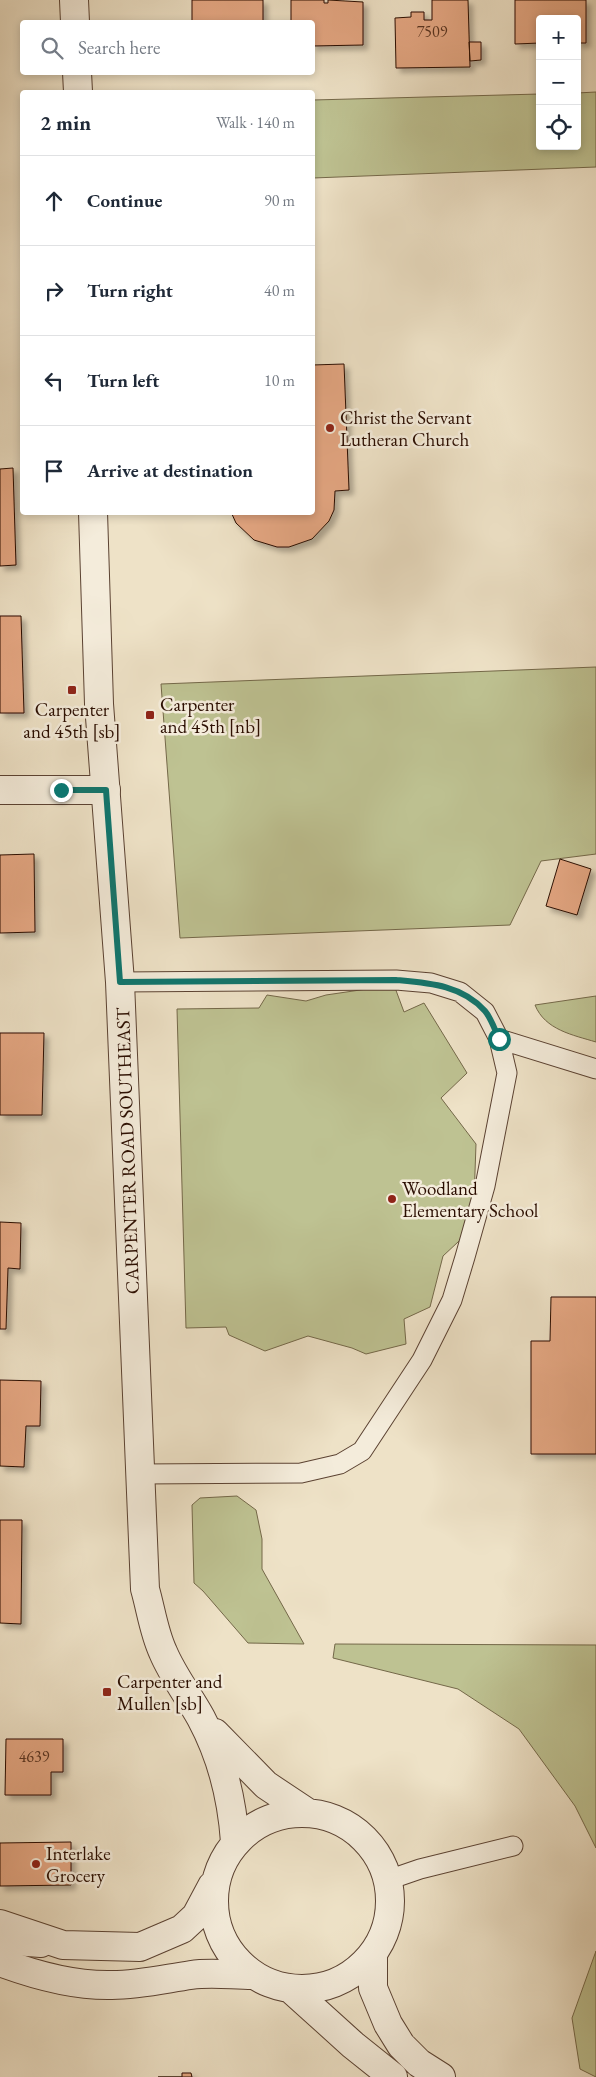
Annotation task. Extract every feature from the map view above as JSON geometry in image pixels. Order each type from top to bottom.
[{"type":"street","points":[[74,0],[75,20]]},
{"type":"street","points":[[77,75],[78,90]]},
{"type":"street","name":"CARPENTER ROAD SOUTHEAST","points":[[93,515],[99,704],[120,982],[145,1590],[162,1651],[176,1680],[201,1718],[218,1755],[231,1800],[235,1842]]},
{"type":"street","points":[[0,790],[106,790]]},
{"type":"street","name":"CARPENTER ROAD SOUTHEAST","points":[[201,1718],[266,1785],[308,1813]]},
{"type":"street","points":[[0,1940],[63,1946],[140,1947],[175,1934],[196,1916],[235,1842],[252,1828],[271,1818],[292,1813],[308,1813],[339,1821],[365,1839],[375,1851],[388,1880],[390,1904],[387,1927],[372,1955],[356,1972],[336,1983],[314,1990],[291,1990],[264,1982],[252,1975],[230,1953],[216,1926],[213,1895],[216,1880]]},
{"type":"street","points":[[0,1924],[63,1946]]},
{"type":"street","points":[[372,1955],[373,1988],[388,2024],[400,2045],[419,2062],[441,2077]]},
{"type":"street","points":[[7,1971],[73,1983],[110,1985],[147,1983],[192,1975],[252,1975]]},
{"type":"street","points":[[291,1990],[353,2045],[393,2077]]},
{"type":"lane","points":[[120,982],[396,980],[431,983],[460,992],[485,1012],[499,1039],[506,1073],[485,1186],[452,1300],[422,1360],[362,1451],[340,1464],[301,1473],[141,1474]]},
{"type":"lane","points":[[499,1039],[596,1070]]},
{"type":"lane","points":[[388,1880],[420,1869],[513,1846]]},
{"type":"green space","points":[[596,92],[596,167],[315,178],[315,100],[536,94],[536,150],[581,150],[581,93]]},
{"type":"green space","points":[[596,667],[596,854],[541,861],[510,925],[180,938],[161,684]]},
{"type":"green space","points":[[394,985],[404,1012],[424,1003],[467,1073],[441,1098],[476,1144],[473,1228],[443,1256],[430,1307],[404,1319],[406,1344],[366,1354],[352,1348],[308,1336],[265,1351],[229,1335],[226,1327],[186,1328],[177,1009],[259,1008],[267,995],[306,1001],[326,995]]},
{"type":"green space","points":[[596,996],[596,1042],[569,1034],[553,1026],[535,1005]]},
{"type":"green space","points":[[237,1496],[256,1510],[262,1539],[262,1569],[304,1644],[248,1643],[194,1583],[192,1505],[200,1498]]},
{"type":"green space","points":[[335,1644],[596,1645],[596,1848],[575,1806],[519,1729],[458,1689],[333,1658]]},
{"type":"green space","points":[[596,1951],[596,2077],[580,2069],[572,2018]]},
{"type":"building","points":[[192,0],[263,0],[263,20],[192,20]]},
{"type":"building","points":[[291,0],[324,0],[324,3],[328,3],[328,0],[363,2],[363,45],[315,46],[315,20],[291,20]]},
{"type":"building","points":[[432,0],[468,0],[470,67],[396,68],[395,18],[411,17],[411,12],[424,12],[424,20],[432,20]]},
{"type":"building","points":[[515,0],[586,0],[586,43],[581,43],[581,15],[536,15],[536,43],[515,44]]},
{"type":"building","points":[[469,42],[481,42],[481,60],[470,61]]},
{"type":"building","name":"Christ the Servant Lutheran Church","points":[[344,364],[349,490],[335,491],[334,510],[329,521],[312,539],[289,547],[277,547],[254,540],[236,523],[232,515],[315,515],[315,365]]},
{"type":"building","points":[[13,468],[16,565],[0,566],[0,469]]},
{"type":"building","points":[[0,616],[21,616],[24,713],[0,713]]},
{"type":"building","points":[[34,854],[35,932],[0,933],[0,855]]},
{"type":"building","points":[[560,859],[591,869],[577,915],[546,906]]},
{"type":"building","points":[[0,1033],[44,1033],[42,1115],[0,1115]]},
{"type":"building","points":[[0,1222],[21,1223],[20,1269],[8,1268],[6,1329],[0,1329]]},
{"type":"building","points":[[551,1297],[596,1297],[596,1454],[531,1454],[531,1341],[550,1341]]},
{"type":"building","points":[[0,1380],[41,1381],[40,1426],[26,1426],[24,1467],[0,1466]]},
{"type":"building","points":[[0,1520],[22,1520],[21,1624],[0,1623]]},
{"type":"building","points":[[6,1739],[63,1739],[63,1772],[51,1772],[51,1795],[5,1795]]},
{"type":"building","name":"Interlake Grocery","points":[[71,1842],[71,1885],[0,1886],[0,1843]]},
{"type":"building","points":[[182,2073],[191,2073],[192,2077],[182,2077]]},
{"type":"place","name":"Christ the Servant Lutheran Church","points":[[330,428]]},
{"type":"place","name":"Carpenter and 45th [sb]","points":[[72,690]]},
{"type":"place","name":"Carpenter and 45th [nb]","points":[[150,715]]},
{"type":"place","name":"Woodland Elementary School","points":[[392,1199]]},
{"type":"place","name":"Carpenter and Mullen [sb]","points":[[107,1692]]},
{"type":"place","name":"Interlake Grocery","points":[[36,1864]]},
{"type":"route","points":[[61,790],[106,790],[120,982],[228,983],[396,980],[431,983],[460,992],[485,1012],[499,1039]]}]
